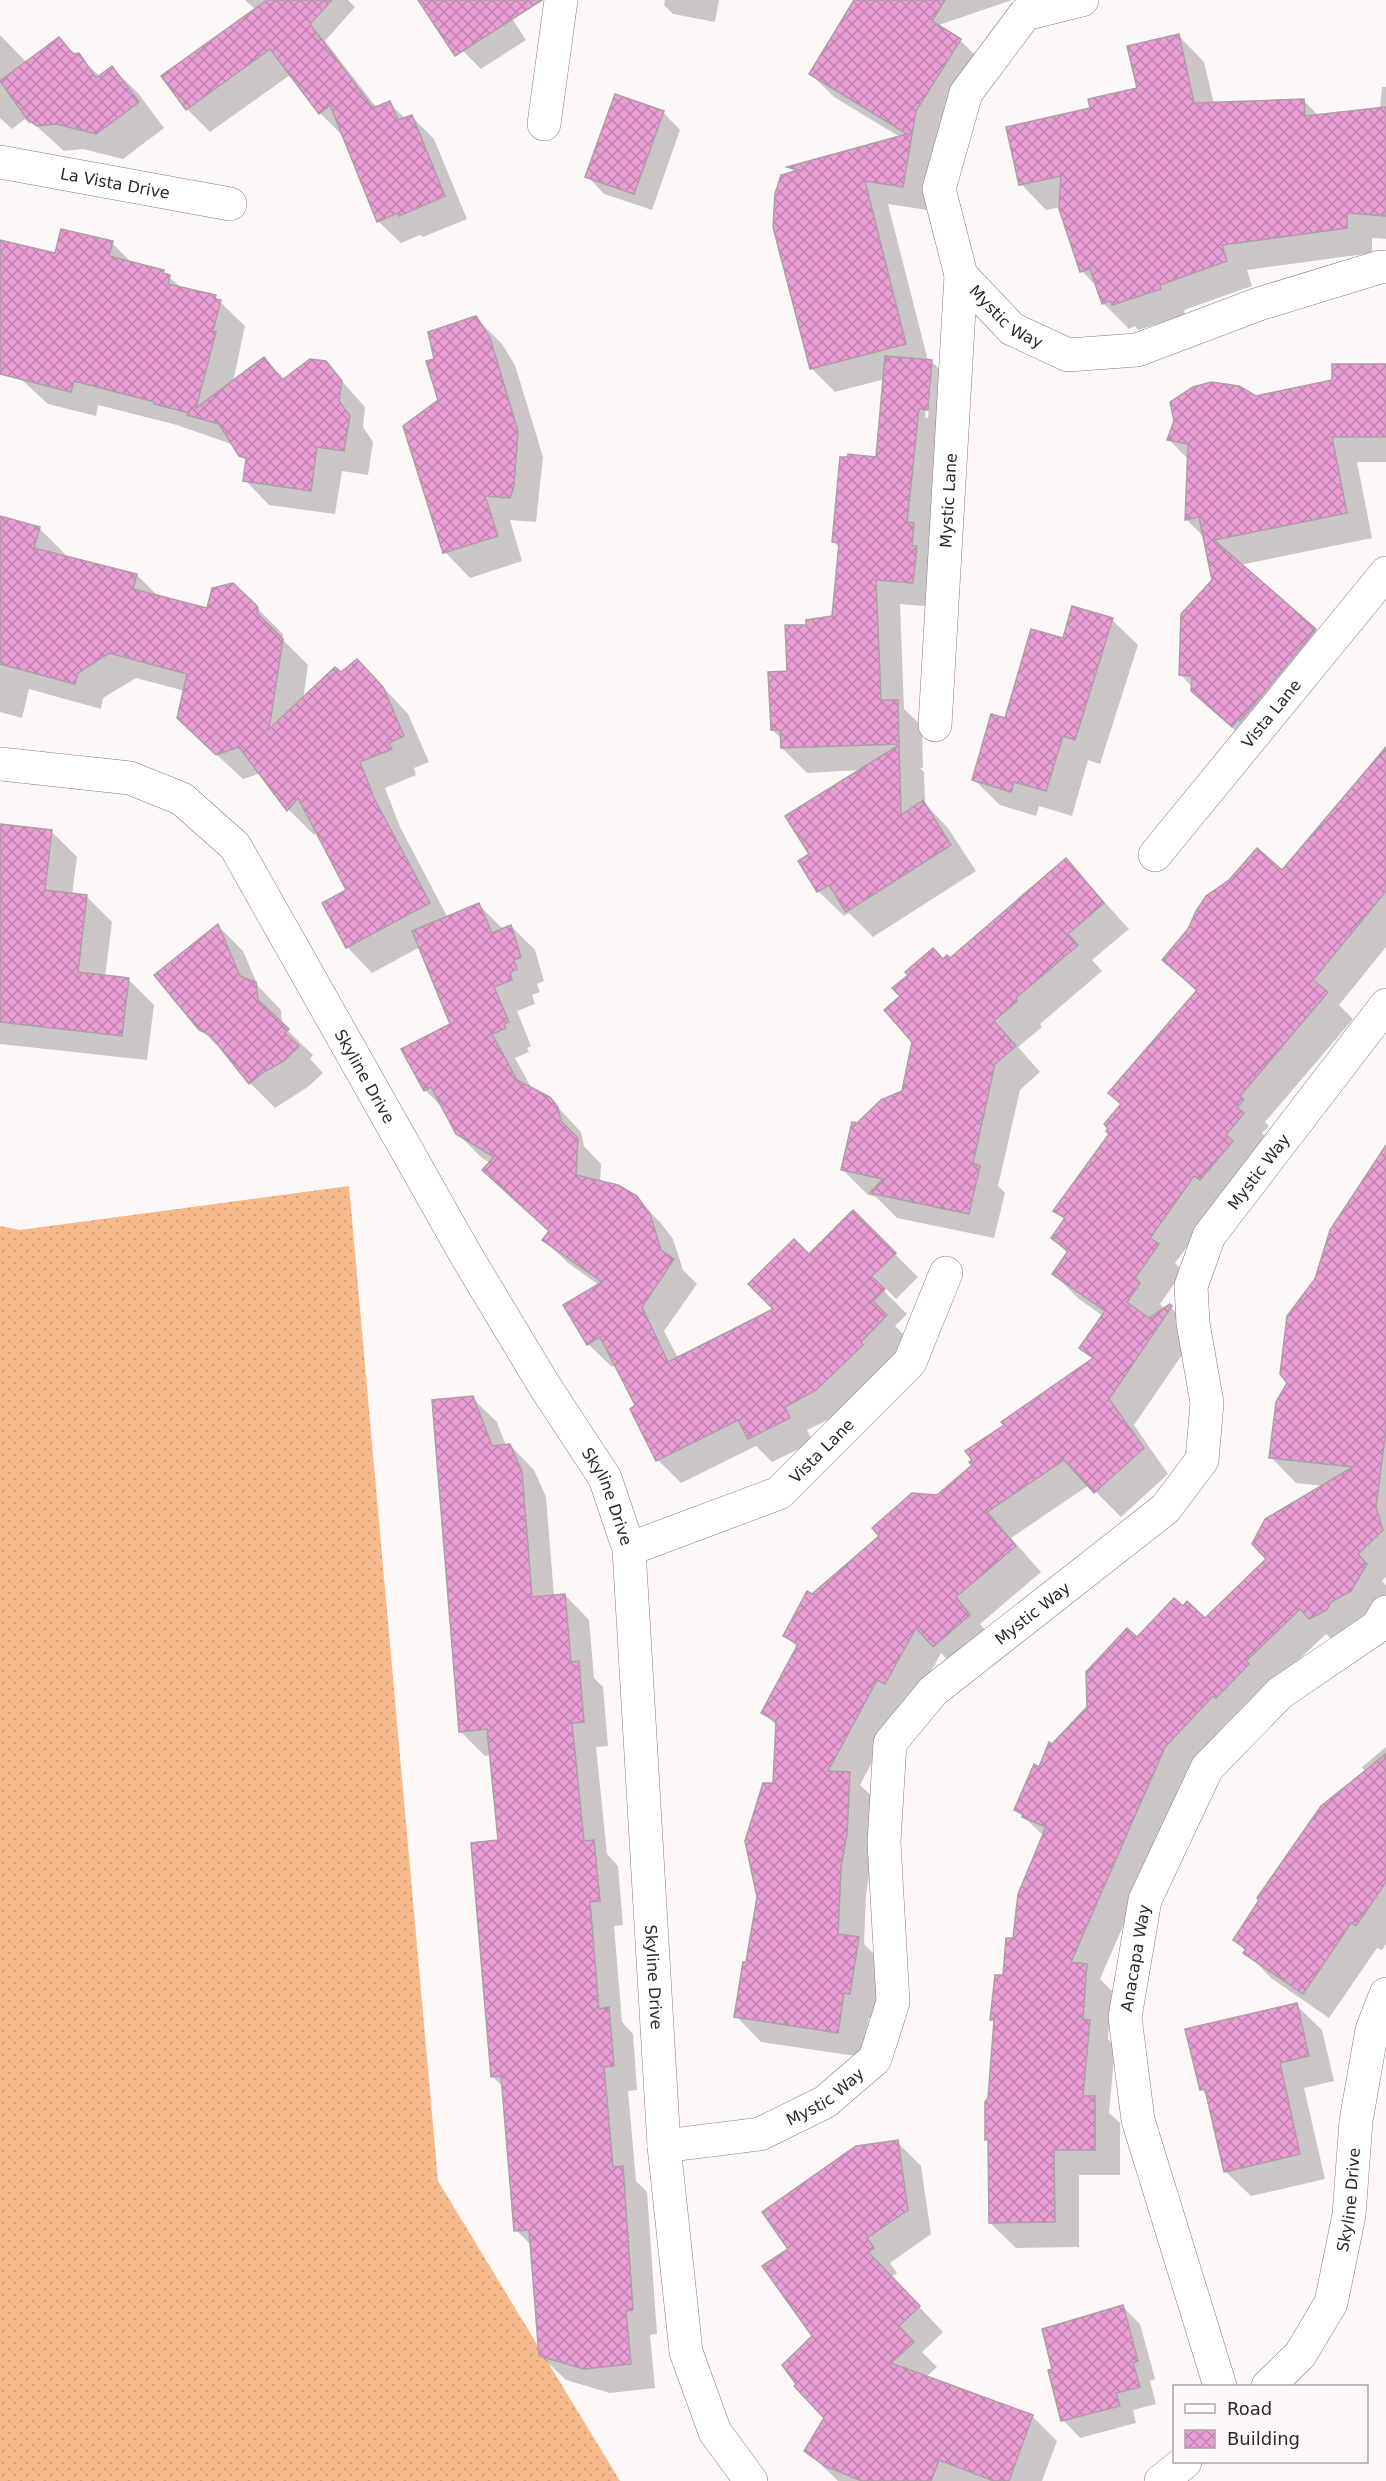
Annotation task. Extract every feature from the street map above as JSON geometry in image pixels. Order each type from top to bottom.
[{"type":"street","points":[[544,124],[561,0]]},
{"type":"street","name":"Mystic Way","points":[[1082,0],[1025,14],[966,93],[939,189],[961,274],[1012,329],[1068,355],[1137,350],[1259,304],[1386,267]]},
{"type":"street","name":"La Vista Drive","points":[[0,162],[230,204]]},
{"type":"street","name":"Mystic Lane","points":[[935,725],[961,274]]},
{"type":"street","name":"Vista Lane","points":[[1155,855],[1386,573]]},
{"type":"street","name":"Skyline Drive","points":[[0,764],[130,778],[182,799],[235,846],[466,1257],[544,1385],[605,1478],[629,1549],[664,2146],[686,2352],[715,2432],[751,2481]]},
{"type":"street","name":"Mystic Way","points":[[664,2146],[760,2134],[825,2102],[875,2059],[893,2002],[884,1842],[890,1743],[933,1690],[1165,1509],[1202,1460],[1207,1403],[1193,1323],[1191,1286],[1209,1236],[1386,1005]]},
{"type":"street","name":"Vista Lane","points":[[629,1549],[779,1493],[910,1362],[946,1273]]},
{"type":"street","name":"Anacapa Way","points":[[1220,2385],[1138,2120],[1125,2017],[1145,1900],[1206,1768],[1280,1693],[1377,1627],[1386,1612]]},
{"type":"street","name":"Skyline Drive","points":[[1269,2385],[1300,2355],[1332,2303],[1349,2215],[1356,2121],[1372,2030],[1386,1994]]},
{"type":"street","points":[[1161,2481],[1184,2463]]},
{"type":"shaded area","points":[[349,1186],[438,2181],[620,2481],[0,2481],[0,1226],[20,1230]]},
{"type":"building","points":[[267,0],[332,0],[310,24],[373,108],[390,101],[398,120],[412,115],[445,196],[399,216],[398,213],[377,222],[330,105],[319,114],[270,49],[186,110],[161,76]]},
{"type":"building","points":[[418,0],[542,0],[455,56]]},
{"type":"building","points":[[854,0],[945,0],[932,21],[961,39],[916,111],[903,187],[865,181],[906,344],[810,369],[773,227],[775,194],[781,175],[799,170],[787,167],[907,134],[809,74]]},
{"type":"building","points":[[1179,34],[1194,103],[1304,99],[1305,116],[1386,107],[1386,216],[1347,213],[1347,228],[1222,245],[1227,261],[1160,285],[1161,289],[1112,305],[1110,301],[1102,304],[1090,269],[1080,272],[1059,209],[1061,176],[1019,185],[1006,127],[1090,108],[1088,99],[1137,88],[1127,46]]},
{"type":"building","points":[[59,37],[73,54],[79,53],[96,78],[112,66],[139,102],[96,134],[56,124],[37,126],[27,119],[0,81]]},
{"type":"building","points":[[615,94],[664,111],[634,194],[585,177]]},
{"type":"building","points":[[61,229],[113,241],[109,256],[164,270],[163,273],[170,275],[168,284],[216,295],[215,299],[221,300],[213,331],[216,332],[196,408],[264,357],[282,380],[310,359],[326,361],[342,381],[339,401],[350,416],[344,451],[317,447],[311,491],[243,481],[246,458],[239,456],[219,424],[154,404],[155,402],[74,381],[71,392],[0,374],[0,240],[55,253]]},
{"type":"building","points":[[476,316],[490,338],[518,431],[514,486],[510,498],[485,496],[498,536],[443,553],[403,426],[438,400],[426,361],[434,359],[428,332]]},
{"type":"building","points":[[885,356],[932,360],[928,410],[919,409],[907,522],[914,523],[912,546],[917,546],[913,583],[876,580],[881,700],[898,700],[899,744],[781,748],[780,730],[771,730],[768,672],[787,671],[785,625],[806,625],[806,620],[832,616],[839,543],[832,542],[840,457],[848,457],[848,454],[876,457]]},
{"type":"building","points":[[1332,364],[1386,364],[1386,437],[1332,437],[1347,513],[1214,540],[1316,629],[1240,721],[1238,719],[1232,727],[1191,691],[1192,676],[1179,675],[1181,614],[1212,580],[1199,517],[1185,520],[1188,444],[1167,440],[1174,421],[1170,402],[1193,387],[1211,382],[1239,386],[1256,396],[1332,380]]},
{"type":"building","points":[[0,516],[40,527],[34,548],[137,574],[133,589],[207,608],[212,588],[233,583],[258,607],[257,613],[283,639],[269,729],[335,667],[341,672],[357,659],[383,687],[404,736],[389,743],[392,749],[360,762],[375,800],[430,903],[346,948],[322,903],[346,890],[298,798],[287,811],[239,747],[216,755],[177,718],[187,674],[109,653],[78,673],[75,684],[0,664]]},
{"type":"building","points":[[1072,606],[1113,618],[1075,740],[1063,736],[1046,791],[1014,782],[1011,792],[972,780],[991,714],[1005,718],[1031,629],[1063,638]]},
{"type":"building","points":[[899,745],[901,815],[923,800],[951,845],[846,912],[829,885],[817,892],[798,861],[809,854],[785,816]]},
{"type":"building","points":[[1386,747],[1386,891],[1313,980],[1328,992],[1240,1096],[1244,1099],[1237,1108],[1244,1113],[1226,1135],[1233,1141],[1200,1180],[1194,1176],[1150,1238],[1159,1244],[1135,1278],[1140,1283],[1127,1302],[1149,1318],[1170,1304],[1172,1306],[1109,1399],[1144,1448],[1094,1493],[1064,1460],[987,1512],[1016,1546],[956,1597],[970,1615],[933,1647],[916,1628],[885,1684],[877,1680],[828,1771],[850,1772],[847,1834],[841,1867],[838,1934],[859,1937],[850,1994],[844,1993],[838,2033],[734,2017],[757,1897],[745,1841],[763,1783],[773,1783],[776,1721],[761,1713],[798,1644],[783,1636],[807,1591],[812,1594],[879,1536],[872,1528],[912,1493],[937,1495],[972,1465],[969,1462],[972,1460],[965,1451],[1004,1425],[1001,1422],[1093,1358],[1079,1348],[1105,1311],[1052,1274],[1068,1251],[1051,1238],[1065,1218],[1053,1211],[1109,1134],[1104,1124],[1121,1104],[1108,1093],[1197,990],[1162,960],[1188,929],[1206,896],[1229,880],[1257,848],[1282,870]]},
{"type":"building","points":[[0,824],[52,830],[45,890],[87,895],[78,972],[129,978],[122,1036],[0,1022]]},
{"type":"building","points":[[1066,858],[1104,903],[1068,934],[1078,945],[1016,998],[1017,1001],[994,1021],[1016,1046],[995,1064],[973,1163],[980,1166],[969,1214],[870,1193],[883,1179],[841,1170],[852,1122],[857,1123],[881,1100],[902,1091],[912,1042],[884,1010],[900,996],[892,988],[908,975],[905,972],[933,948],[943,959],[947,955],[950,958]]},
{"type":"building","points":[[479,903],[492,933],[511,925],[521,957],[514,960],[517,969],[510,972],[512,980],[494,987],[509,1022],[504,1024],[506,1028],[492,1034],[517,1080],[550,1097],[558,1107],[561,1121],[578,1138],[576,1175],[618,1185],[637,1196],[650,1214],[661,1250],[674,1259],[642,1307],[668,1362],[773,1309],[748,1284],[794,1239],[809,1254],[853,1210],[896,1253],[872,1276],[885,1289],[873,1301],[887,1315],[861,1342],[863,1345],[816,1390],[785,1407],[790,1418],[748,1439],[738,1420],[656,1461],[630,1409],[635,1405],[600,1337],[587,1345],[563,1305],[602,1282],[542,1240],[549,1231],[482,1170],[494,1157],[456,1134],[431,1087],[424,1091],[401,1049],[450,1024],[412,931]]},
{"type":"building","points":[[218,924],[240,976],[256,982],[258,1000],[289,1029],[285,1033],[299,1046],[284,1061],[262,1073],[249,1084],[210,1035],[199,1030],[154,975]]},
{"type":"building","points":[[1386,1145],[1386,1429],[1376,1507],[1383,1530],[1358,1554],[1367,1564],[1351,1591],[1331,1602],[1327,1610],[1309,1619],[1300,1609],[1246,1661],[1249,1664],[1216,1698],[1213,1696],[1165,1747],[1071,1962],[1087,1964],[1083,2019],[1090,2020],[1083,2096],[1095,2096],[1095,2150],[1054,2150],[1055,2222],[989,2223],[985,2102],[988,2098],[994,2020],[990,2020],[995,1975],[1003,1975],[1006,1938],[1013,1938],[1018,1894],[1046,1827],[1022,1817],[1023,1814],[1014,1810],[1034,1764],[1039,1767],[1049,1742],[1052,1744],[1087,1707],[1086,1672],[1127,1628],[1137,1637],[1174,1598],[1183,1606],[1187,1601],[1205,1618],[1266,1559],[1252,1544],[1265,1519],[1353,1467],[1269,1458],[1276,1402],[1287,1383],[1280,1374],[1287,1316],[1315,1279],[1330,1230]]},
{"type":"building","points":[[473,1396],[492,1446],[510,1444],[522,1472],[532,1597],[565,1594],[571,1662],[579,1661],[584,1722],[572,1723],[584,1841],[594,1840],[600,1901],[590,1902],[599,2009],[609,2007],[614,2066],[604,2067],[613,2167],[623,2166],[633,2310],[626,2311],[631,2364],[584,2369],[539,2356],[529,2230],[514,2231],[501,2076],[491,2077],[471,1843],[498,1840],[487,1729],[459,1732],[432,1400]]},
{"type":"building","points":[[1386,1754],[1386,1882],[1356,1926],[1351,1923],[1303,1994],[1243,1953],[1246,1949],[1233,1940],[1259,1900],[1257,1898],[1321,1806]]},
{"type":"building","points":[[1297,2003],[1309,2056],[1280,2063],[1300,2154],[1224,2172],[1205,2089],[1200,2090],[1185,2029]]},
{"type":"building","points":[[898,2140],[908,2210],[867,2238],[874,2248],[868,2252],[920,2306],[899,2326],[914,2342],[891,2363],[1033,2415],[1009,2481],[994,2481],[939,2460],[931,2481],[862,2481],[825,2466],[804,2451],[824,2418],[794,2386],[796,2384],[782,2365],[812,2336],[762,2266],[788,2249],[762,2212],[856,2146]]},
{"type":"building","points":[[1123,2305],[1138,2361],[1133,2363],[1140,2387],[1116,2393],[1120,2406],[1061,2421],[1048,2370],[1052,2369],[1042,2329]]}]
